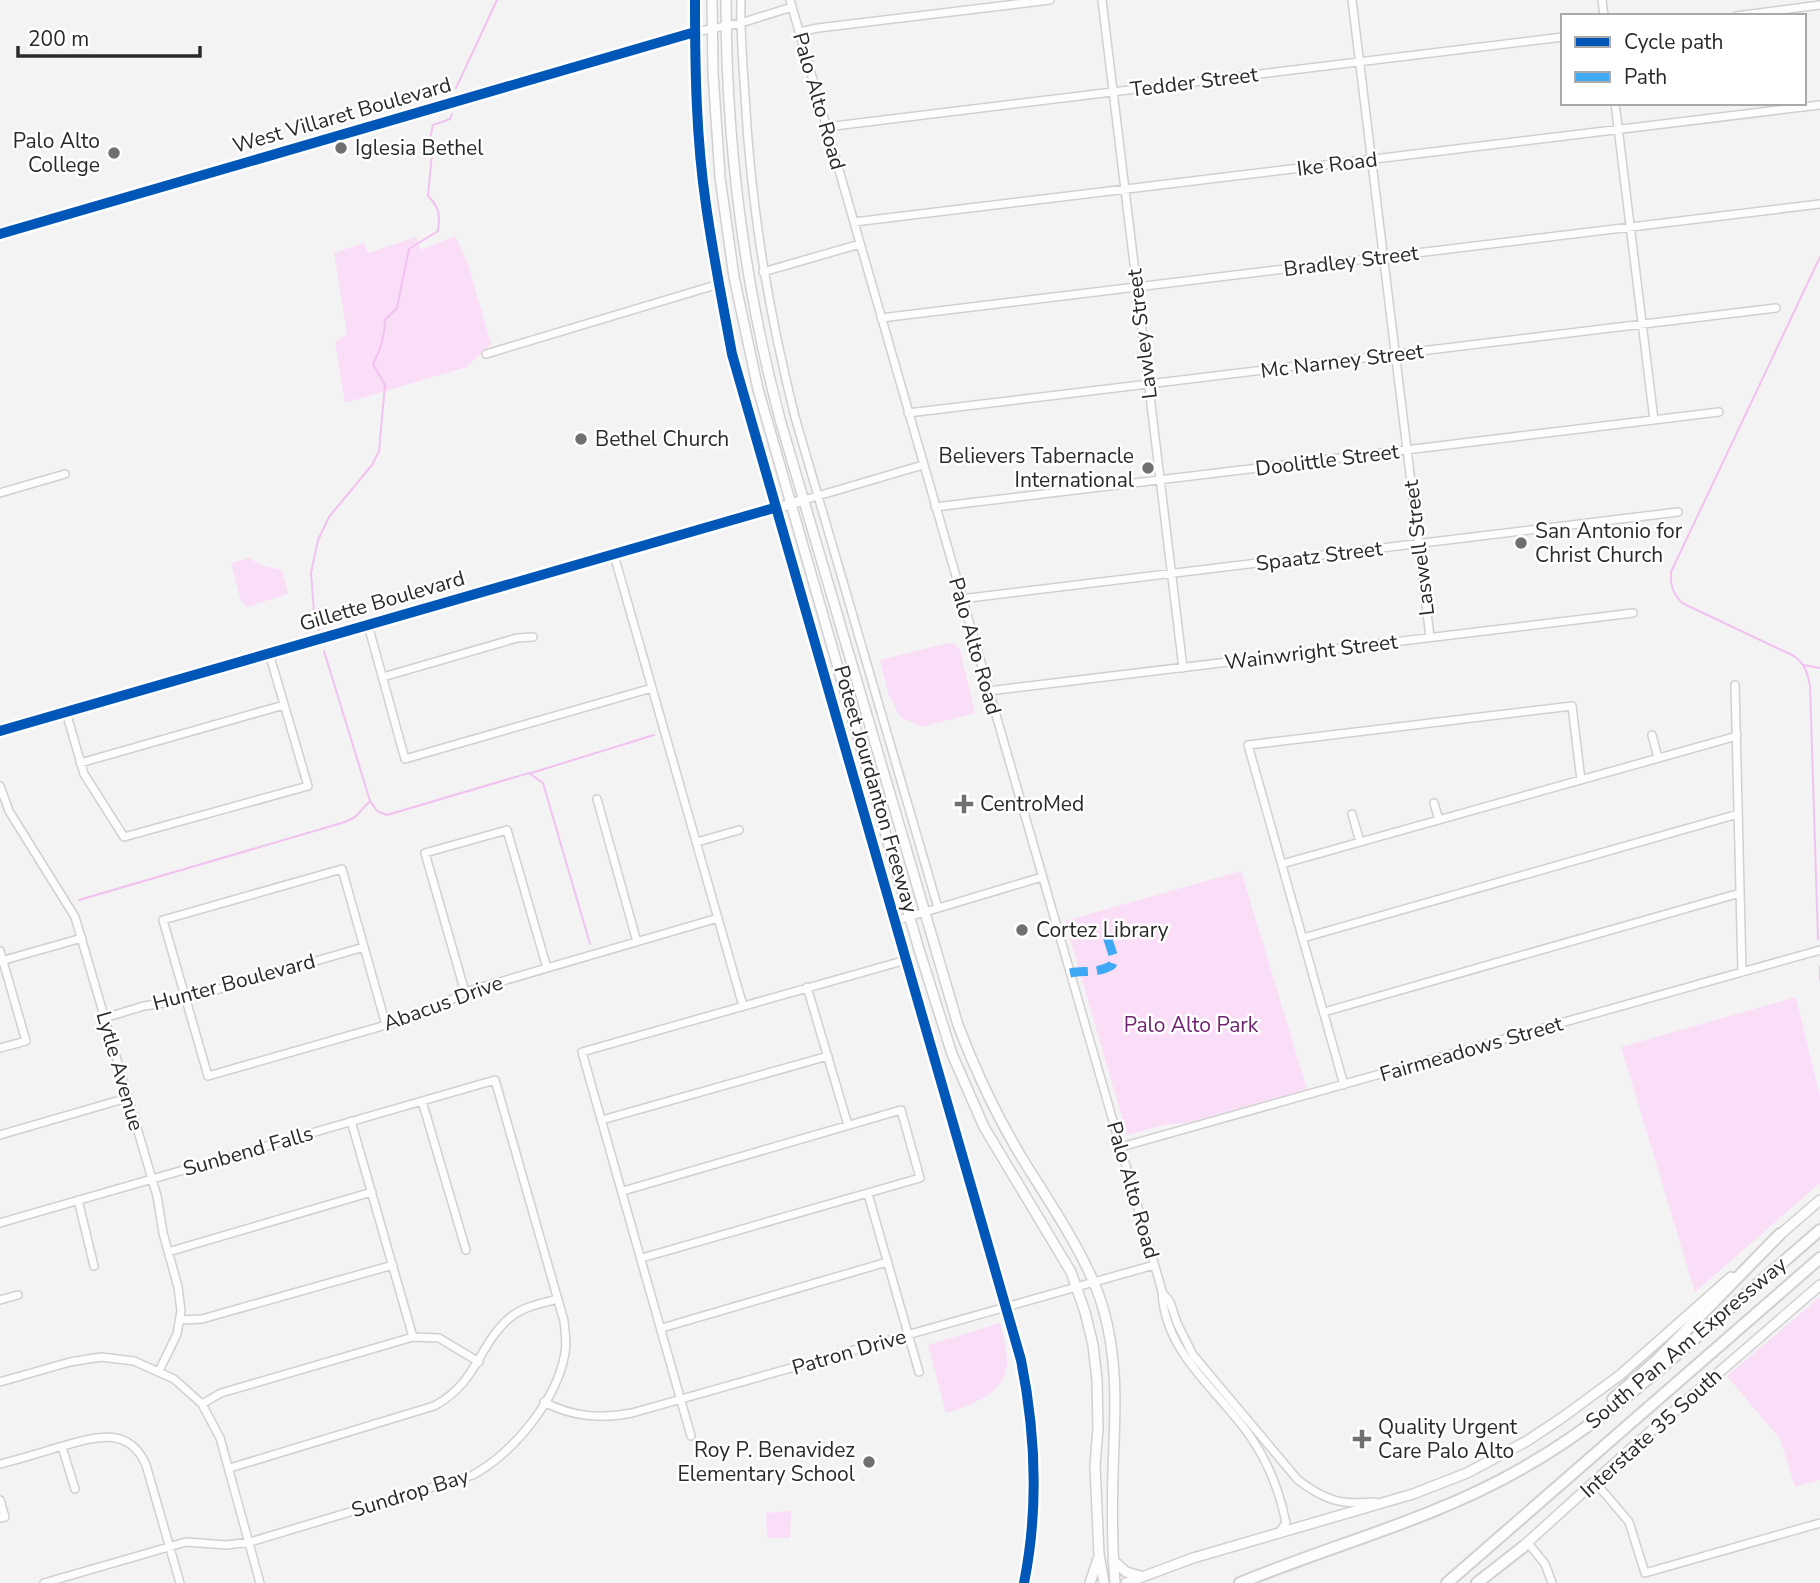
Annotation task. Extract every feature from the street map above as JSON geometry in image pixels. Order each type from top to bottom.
[{"type":"highway","name":"South Pan Am Expressway","points":[[1240,1583],[1445,1507],[1522,1469],[1583,1430],[1632,1393],[1820,1230]]},
{"type":"highway","points":[[1522,1469],[1620,1394],[1657,1360],[1780,1234]]},
{"type":"highway","name":"South Pan Am Expressway","points":[[1447,1583],[1820,1258]]},
{"type":"highway","points":[[1477,1583],[1526,1545]]},
{"type":"main road","name":"Poteet Jourdanton Freeway","points":[[712,0],[716,128],[731,256],[758,389],[938,1014],[964,1085],[984,1127],[1077,1287],[1093,1345],[1097,1380],[1098,1428],[1095,1466],[1099,1553],[1104,1583]]},
{"type":"main road","name":"Poteet Jourdanton Freeway","points":[[726,0],[732,152],[750,286],[768,373],[804,499],[923,913],[958,1025],[990,1104],[1046,1196],[1093,1282],[1112,1346],[1116,1384],[1112,1508],[1115,1583]]},
{"type":"main road","name":"Gillette Boulevard","points":[[0,732],[804,499]]},
{"type":"main road","points":[[1126,1583],[1140,1580],[1150,1572],[1438,1486],[1527,1441],[1639,1359],[1820,1200]]},
{"type":"main road","name":"Interstate 35 South","points":[[1484,1583],[1820,1285]]},
{"type":"main road","points":[[1090,1583],[1099,1553]]},
{"type":"main road","points":[[1113,1559],[1126,1572],[1140,1580]]},
{"type":"street","name":"Poteet Jourdanton Freeway","points":[[695,0],[699,140],[706,203],[732,354],[774,508],[1021,1360],[1033,1440],[1033,1529],[1024,1583]]},
{"type":"street","name":"Poteet Jourdanton Freeway","points":[[741,0],[749,161],[763,272],[777,346],[938,908]]},
{"type":"street","points":[[799,33],[818,28],[1050,0]]},
{"type":"street","name":"Lawley Street","points":[[1102,0],[1183,668]]},
{"type":"street","name":"Laswell Street","points":[[1352,0],[1430,637]]},
{"type":"street","name":"West Villaret Boulevard","points":[[0,234],[695,32],[741,23],[791,4]]},
{"type":"street","name":"Palo Alto Road","points":[[791,4],[1121,1147],[1162,1291],[1165,1313],[1186,1359],[1242,1425],[1264,1460],[1275,1485],[1286,1523],[1277,1534]]},
{"type":"street","points":[[1752,14],[1820,5]]},
{"type":"street","name":"Tedder Street","points":[[825,127],[1561,37]]},
{"type":"street","points":[[1615,105],[1654,420]]},
{"type":"street","name":"Ike Road","points":[[853,222],[1820,105]]},
{"type":"street","name":"Bradley Street","points":[[881,318],[1820,204]]},
{"type":"street","points":[[763,272],[860,244]]},
{"type":"street","points":[[486,354],[719,284]]},
{"type":"street","name":"Mc Narney Street","points":[[908,413],[1776,308]]},
{"type":"street","name":"Doolittle Street","points":[[935,508],[1719,412]]},
{"type":"street","name":"Gillette Boulevard","points":[[804,499],[923,466]]},
{"type":"street","points":[[0,493],[65,474]]},
{"type":"street","name":"Spaatz Street","points":[[961,599],[1678,512]]},
{"type":"street","points":[[614,555],[743,1006]]},
{"type":"street","name":"Wainwright Street","points":[[988,691],[1633,613]]},
{"type":"street","points":[[368,625],[405,759],[652,688]]},
{"type":"street","points":[[383,677],[517,638],[533,637]]},
{"type":"street","points":[[66,712],[80,763],[89,783],[124,837],[308,786],[269,653]]},
{"type":"street","points":[[1735,685],[1742,971]]},
{"type":"street","points":[[80,763],[284,705]]},
{"type":"street","points":[[1344,1085],[1248,745],[1572,706],[1581,780]]},
{"type":"street","points":[[1652,735],[1658,758]]},
{"type":"street","points":[[1282,864],[1737,736]]},
{"type":"street","name":"Lytle Avenue","points":[[0,786],[12,816],[71,908],[82,937],[152,1179],[178,1287],[180,1320],[171,1348],[159,1371]]},
{"type":"street","points":[[597,799],[637,942]]},
{"type":"street","points":[[1434,803],[1439,820]]},
{"type":"street","points":[[1352,814],[1360,842]]},
{"type":"street","points":[[1303,938],[1738,814]]},
{"type":"street","points":[[465,992],[425,853],[507,830],[547,968]]},
{"type":"street","points":[[697,842],[738,830]]},
{"type":"street","points":[[186,999],[163,920],[342,869],[386,1025]]},
{"type":"street","points":[[895,921],[1042,877]]},
{"type":"street","points":[[1324,1012],[1741,893]]},
{"type":"street","name":"Abacus Drive","points":[[186,999],[208,1076],[437,1009],[465,992],[718,918]]},
{"type":"street","points":[[1,961],[82,937]]},
{"type":"street","name":"Hunter Boulevard","points":[[104,1018],[144,1006],[186,999],[364,947]]},
{"type":"street","name":"Fairmeadows Street","points":[[1121,1147],[1820,950]]},
{"type":"street","points":[[0,951],[26,1041],[0,1048]]},
{"type":"street","points":[[691,1436],[582,1052],[906,960]]},
{"type":"street","points":[[807,987],[848,1125]]},
{"type":"street","points":[[602,1120],[828,1056]]},
{"type":"street","name":"Sunbend Falls","points":[[0,1223],[495,1080]]},
{"type":"street","name":"Sundrop Bay","points":[[44,1583],[192,1542],[227,1545],[250,1542],[456,1482],[499,1459],[516,1443],[544,1402],[558,1376],[566,1351],[564,1321],[495,1080]]},
{"type":"street","points":[[0,1135],[127,1098]]},
{"type":"street","points":[[422,1101],[467,1250]]},
{"type":"street","points":[[622,1191],[901,1110],[920,1178],[642,1258]]},
{"type":"street","points":[[351,1121],[413,1336]]},
{"type":"street","points":[[168,1251],[372,1192]]},
{"type":"street","points":[[867,1194],[919,1372]]},
{"type":"street","points":[[78,1200],[94,1266]]},
{"type":"street","points":[[662,1328],[887,1262]]},
{"type":"street","points":[[180,1320],[202,1319],[393,1265]]},
{"type":"street","name":"Patron Drive","points":[[544,1402],[571,1413],[601,1417],[632,1413],[1154,1265]]},
{"type":"street","name":"Palo Alto Road","points":[[1162,1291],[1170,1302],[1193,1355],[1298,1480],[1318,1495],[1331,1500],[1361,1504],[1386,1502]]},
{"type":"street","points":[[0,1300],[18,1295]]},
{"type":"street","points":[[230,1468],[434,1406],[459,1389],[496,1333],[512,1317],[520,1311],[558,1299]]},
{"type":"street","points":[[202,1404],[221,1392],[413,1336],[439,1338],[479,1362]]},
{"type":"street","points":[[0,1382],[70,1362],[92,1358],[122,1358],[159,1371],[188,1390],[202,1404],[220,1438],[260,1583]]},
{"type":"street","points":[[0,1464],[104,1436],[122,1440],[139,1452],[146,1465],[180,1583]]},
{"type":"street","points":[[62,1447],[75,1489]]},
{"type":"street","points":[[1595,1482],[1631,1526],[1645,1573],[1820,1523]]},
{"type":"street","points":[[0,1500],[2,1517]]},
{"type":"street","points":[[1526,1545],[1545,1564],[1552,1583]]},
{"type":"green space","points":[[455,236],[467,261],[491,344],[467,367],[345,403],[335,342],[347,334],[334,253],[364,243],[368,253],[416,237],[421,250]]},
{"type":"green space","points":[[249,558],[261,565],[282,570],[288,594],[247,607],[241,601],[231,563]]},
{"type":"green space","points":[[948,643],[955,644],[960,650],[975,713],[923,727],[900,717],[888,693],[880,660]]},
{"type":"green space","name":"Palo Alto Park","points":[[1241,871],[1307,1089],[1187,1123],[1167,1124],[1127,1135],[1065,921]]},
{"type":"green space","points":[[1796,997],[1820,1097],[1820,1183],[1695,1292],[1621,1047]]},
{"type":"green space","points":[[1820,1297],[1820,1480],[1795,1487],[1780,1439],[1727,1376]]},
{"type":"green space","points":[[1000,1323],[1007,1361],[1002,1382],[987,1396],[946,1413],[928,1345]]},
{"type":"green space","points":[[791,1511],[790,1538],[767,1538],[766,1513]]},
{"type":"waterway","points":[[456,88],[497,0]]},
{"type":"waterway","points":[[319,630],[314,612],[311,573],[318,540],[329,517],[372,465],[379,451],[385,385],[373,364],[382,343],[385,320],[397,308],[409,249],[438,231],[438,212],[428,196],[432,154],[428,147],[433,125],[450,119],[452,114]]},
{"type":"waterway","points":[[1818,939],[1810,685],[1807,672],[1794,656],[1682,603],[1673,589],[1671,572],[1820,257]]},
{"type":"waterway","points":[[324,651],[370,801],[377,811],[387,815],[529,773],[543,783],[590,944]]},
{"type":"waterway","points":[[1804,665],[1820,668]]},
{"type":"waterway","points":[[531,773],[654,735]]},
{"type":"waterway","points":[[79,900],[345,822],[355,817],[370,801]]},
{"type":"waterway","points":[[1820,967],[1820,979]]},
{"type":"marked path","points":[[1070,973],[1096,971],[1112,965],[1114,958],[1106,933]]},
{"type":"cycle path","points":[[695,0],[700,154],[732,354],[1021,1360],[1030,1416],[1034,1471],[1032,1527],[1024,1583]]},
{"type":"cycle path","points":[[0,234],[695,32]]},
{"type":"cycle path","points":[[0,731],[774,508]]},
{"type":"place","name":"Iglesia Bethel","points":[[341,148]]},
{"type":"place","name":"Palo Alto College","points":[[114,153]]},
{"type":"place","name":"Bethel Church","points":[[581,439]]},
{"type":"place","name":"Believers Tabernacle International","points":[[1148,468]]},
{"type":"place","name":"San Antonio for Christ Church","points":[[1521,543]]},
{"type":"place","name":"CentroMed","points":[[964,804]]},
{"type":"place","name":"Cortez Library","points":[[1022,930]]},
{"type":"place","name":"Quality Urgent Care Palo Alto","points":[[1362,1439]]},
{"type":"place","name":"Roy P. Benavidez Elementary School","points":[[869,1462]]}]
